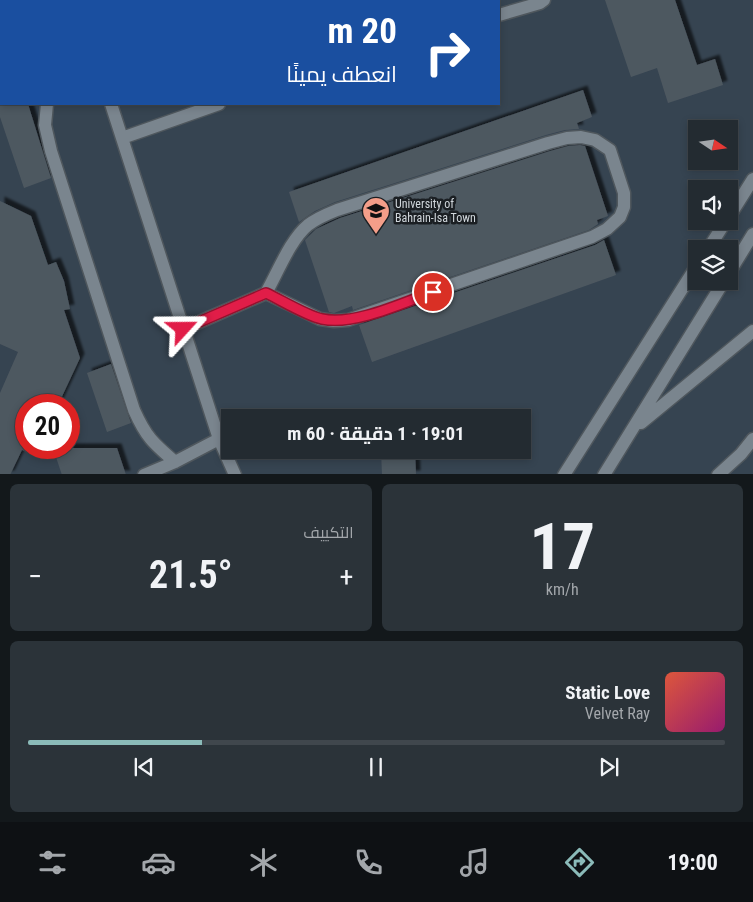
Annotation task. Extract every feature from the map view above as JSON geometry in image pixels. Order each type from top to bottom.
[{"type":"lane","points":[[500,15],[540,3],[544,0]]},
{"type":"lane","points":[[47,105],[45,125],[51,151],[134,410],[143,431],[154,444],[175,462]]},
{"type":"lane","points":[[111,105],[219,440],[235,474]]},
{"type":"lane","points":[[122,138],[215,105]]},
{"type":"lane","points":[[183,329],[266,293],[298,236],[316,220],[336,210],[567,138],[581,137],[595,140],[610,150],[624,193],[624,207],[620,217],[608,229],[592,237],[348,320],[334,321],[320,318],[266,293]]},
{"type":"lane","points":[[738,203],[753,179]]},
{"type":"lane","points":[[738,258],[753,234]]},
{"type":"lane","points":[[564,474],[688,280]]},
{"type":"lane","points":[[604,474],[718,290]]},
{"type":"lane","points":[[632,431],[753,331]]},
{"type":"lane","points":[[718,474],[741,454],[753,439]]},
{"type":"lane","points":[[144,474],[175,462],[219,440]]},
{"type":"shaded area","name":"University of Bahrain-Isa Town","points":[[500,0],[753,0],[753,474],[0,474],[0,105],[500,105]]},
{"type":"building","points":[[605,0],[675,0],[697,65],[715,59],[723,85],[668,103],[657,68],[631,77]]},
{"type":"building","points":[[583,90],[592,117],[577,123],[579,129],[565,130],[546,135],[335,202],[315,211],[299,222],[289,192]]},
{"type":"building","points":[[0,105],[28,105],[51,178],[24,188],[0,117]]},
{"type":"building","points":[[580,145],[585,146],[608,216],[597,220],[598,224],[589,230],[353,310],[352,306],[334,313],[329,312],[305,240],[316,229],[340,218],[550,151]]},
{"type":"building","points":[[0,201],[31,216],[48,265],[56,262],[64,281],[70,309],[64,310],[80,358],[63,394],[15,394],[15,459],[18,459],[10,474],[0,474],[0,393],[18,352],[0,344]]},
{"type":"building","points":[[604,240],[616,275],[372,362],[359,325],[595,245]]},
{"type":"building","points":[[111,364],[131,423],[107,432],[87,373]]},
{"type":"building","points":[[80,448],[117,448],[126,474],[62,474],[57,459],[80,459]]},
{"type":"building","points":[[381,459],[415,459],[416,474],[382,474]]},
{"type":"place","name":"University of Bahrain-Isa Town","points":[[376,235]]},
{"type":"route","points":[[183,329],[266,293],[320,318],[334,321],[362,316],[433,292]]}]
